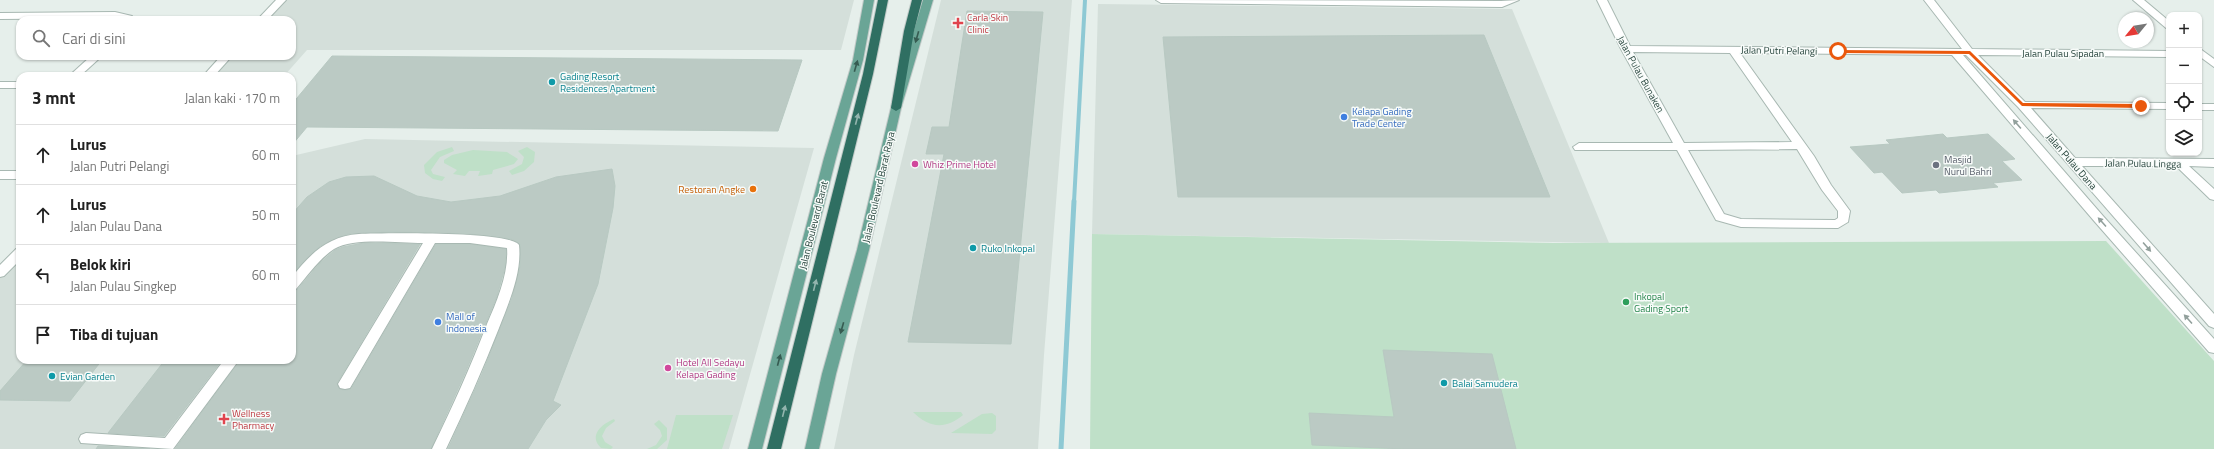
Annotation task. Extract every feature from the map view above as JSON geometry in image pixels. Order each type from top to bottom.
[{"type":"highway","points":[[774,449],[870,66],[883,0]]},
{"type":"highway","points":[[896,108],[909,31],[917,0]]},
{"type":"main road","name":"Jalan Boulevard Barat","points":[[755,449],[830,158],[858,60],[868,0]]},
{"type":"main road","name":"Jalan Boulevard Barat Raya","points":[[812,449],[829,374],[863,250],[896,108],[928,0]]},
{"type":"street","points":[[266,16],[281,0]]},
{"type":"street","points":[[1161,0],[1444,2],[1502,4],[1514,0]]},
{"type":"street","name":"Jalan Pulau Bunaken","points":[[1602,0],[1626,49],[1720,217],[1726,220],[1748,223],[1838,224],[1844,219],[1844,211],[1826,187],[1810,159],[1799,145]]},
{"type":"street","name":"Jalan Pulau Dana","points":[[1929,0],[1970,53],[2022,104],[2214,323]]},
{"type":"street","points":[[2138,0],[2166,23]]},
{"type":"street","points":[[0,16],[120,16]]},
{"type":"street","name":"Jalan Putri Pelangi","points":[[1626,49],[1956,53]]},
{"type":"street","points":[[1732,50],[1799,145]]},
{"type":"street","name":"Jalan Pulau Dana","points":[[1956,53],[2099,219],[2214,348]]},
{"type":"street","name":"Jalan Pulau Sipadan","points":[[1956,53],[2166,54]]},
{"type":"street","points":[[2204,54],[2214,64]]},
{"type":"street","points":[[79,72],[92,60]]},
{"type":"street","points":[[212,72],[223,60]]},
{"type":"street","points":[[0,85],[16,85]]},
{"type":"street","points":[[2022,104],[2166,106]]},
{"type":"street","points":[[2202,107],[2214,107]]},
{"type":"street","points":[[1579,147],[1799,145]]},
{"type":"street","name":"Jalan Pulau Lingga","points":[[2072,162],[2214,163]]},
{"type":"street","points":[[2180,163],[2214,196]]},
{"type":"street","points":[[0,175],[16,175]]},
{"type":"street","points":[[296,281],[321,252],[339,241],[374,239],[432,239],[498,241],[513,245],[516,255],[514,269],[458,410],[439,449]]},
{"type":"street","points":[[345,384],[432,239]]},
{"type":"street","points":[[0,273],[16,256]]},
{"type":"street","points":[[86,439],[166,447],[229,364]]},
{"type":"shaded area","points":[[281,0],[854,0],[841,50],[307,50],[288,72],[212,72],[223,60],[296,60],[296,16],[266,16]]},
{"type":"shaded area","name":"Ruko Inkopal","points":[[941,0],[1072,0],[1038,449],[834,449],[854,355]]},
{"type":"shaded area","points":[[1098,4],[1512,9],[1609,243],[1092,234]]},
{"type":"shaded area","points":[[365,139],[814,148],[729,449],[0,449],[0,273],[16,256],[16,364],[296,364],[296,155]]},
{"type":"green space","points":[[452,147],[454,151],[440,157],[431,170],[433,174],[445,177],[442,181],[433,179],[425,173],[424,165],[437,152]]},
{"type":"green space","points":[[527,147],[535,152],[534,162],[524,171],[512,175],[509,171],[522,164],[524,157],[518,151]]},
{"type":"green space","points":[[473,150],[507,152],[518,159],[514,164],[493,170],[492,174],[478,176],[480,171],[469,171],[465,176],[453,174],[457,170],[444,163],[444,160],[452,155]]},
{"type":"green space","name":"Inkopal Gading Sport","points":[[1092,234],[1554,243],[2106,241],[2214,361],[2214,449],[1090,449]]},
{"type":"green space","points":[[913,412],[961,412],[963,415],[950,423],[937,425],[925,421]]},
{"type":"green space","points":[[992,413],[996,416],[996,430],[992,434],[951,433],[982,414]]},
{"type":"green space","points":[[676,415],[733,415],[722,449],[667,449]]},
{"type":"green space","points":[[614,419],[615,421],[606,428],[602,436],[605,442],[613,447],[611,449],[601,448],[597,443],[596,434],[601,427]]},
{"type":"green space","points":[[659,420],[667,428],[667,440],[657,449],[647,449],[656,445],[662,436],[660,430],[654,424]]},
{"type":"building","name":"Ruko Inkopal","points":[[967,11],[1043,12],[1011,344],[908,342],[944,154],[926,154],[932,127],[949,127]]},
{"type":"building","name":"Kelapa Gading Trade Center","points":[[1484,35],[1550,197],[1178,197],[1163,37]]},
{"type":"building","name":"Gading Resort Residences Apartment","points":[[332,56],[802,60],[778,131],[307,127],[296,140],[296,99]]},
{"type":"building","name":"Masjid Nurul Bahri","points":[[1943,134],[1947,138],[1988,134],[2015,159],[2002,161],[2022,180],[1993,183],[1998,187],[1939,193],[1936,190],[1902,193],[1882,172],[1874,173],[1850,147],[1890,144],[1886,140]]},
{"type":"building","points":[[612,169],[615,186],[613,208],[598,284],[553,401],[561,405],[546,420],[528,449],[448,449],[482,374],[512,298],[520,266],[520,244],[511,239],[471,234],[392,232],[348,234],[320,246],[296,271],[296,209],[307,197],[329,182],[346,177],[374,176],[417,196],[451,202],[500,196],[556,177]]},
{"type":"building","points":[[364,243],[420,244],[337,383],[339,389],[345,390],[351,389],[436,244],[470,244],[506,249],[505,267],[497,296],[466,371],[431,449],[175,449],[237,364],[296,364],[296,290],[320,263],[335,250]]},
{"type":"building","name":"Balai Samudera","points":[[1383,350],[1492,354],[1516,449],[1405,449],[1312,445],[1309,413],[1394,417]]},
{"type":"building","name":"Evian Garden","points":[[24,364],[99,364],[70,401],[0,400],[0,391]]},
{"type":"building","points":[[162,364],[219,364],[164,436],[108,433]]},
{"type":"building","points":[[98,446],[150,449],[96,449]]},
{"type":"waterway","points":[[1074,202],[1085,0]]},
{"type":"waterway","points":[[1061,449],[1074,201]]},
{"type":"place","name":"Carla Skin Clinic","points":[[958,23]]},
{"type":"place","name":"Gading Resort Residences Apartment","points":[[552,82]]},
{"type":"place","name":"Kelapa Gading Trade Center","points":[[1344,117]]},
{"type":"place","name":"Whiz Prime Hotel","points":[[915,164]]},
{"type":"place","name":"Masjid Nurul Bahri","points":[[1936,165]]},
{"type":"place","name":"Restoran Angke","points":[[753,189]]},
{"type":"place","name":"Ruko Inkopal","points":[[973,248]]},
{"type":"place","name":"Inkopal Gading Sport","points":[[1626,302]]},
{"type":"place","name":"Mall of Indonesia","points":[[438,322]]},
{"type":"place","name":"Hotel All Sedayu Kelapa Gading","points":[[668,368]]},
{"type":"place","name":"Evian Garden","points":[[52,376]]},
{"type":"place","name":"Balai Samudera","points":[[1444,383]]},
{"type":"place","name":"Wellness Pharmacy","points":[[224,419]]},
{"type":"route","points":[[1838,51],[1970,53],[2022,104],[2141,106]]}]
